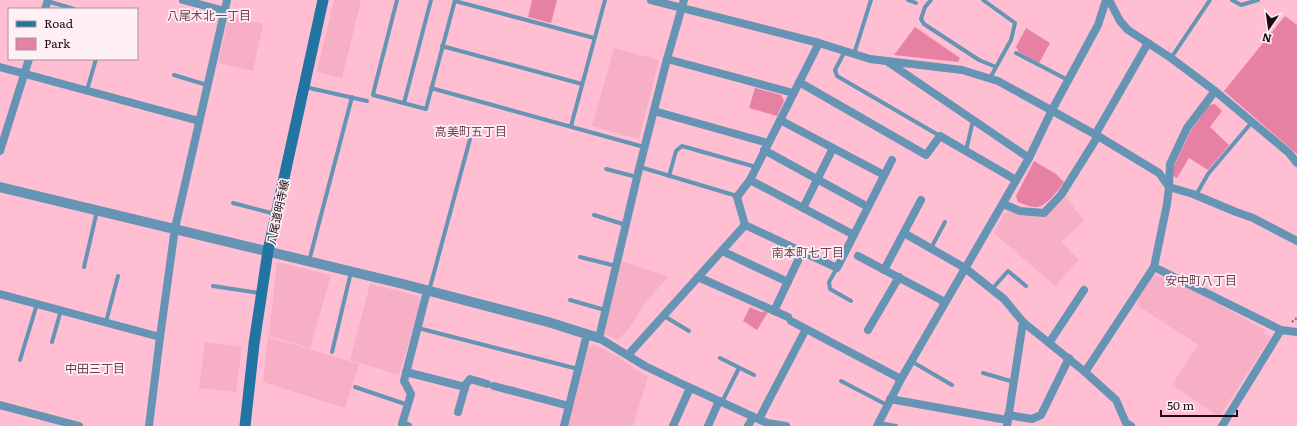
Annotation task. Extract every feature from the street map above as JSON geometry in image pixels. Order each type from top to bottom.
[{"type":"main road","name":"八尾道明寺線","points":[[245,426],[254,344],[268,251],[324,0]]},
{"type":"street","points":[[183,0],[224,11]]},
{"type":"street","points":[[149,426],[175,228],[227,0]]},
{"type":"street","points":[[651,0],[683,4],[870,59],[962,70],[990,78],[1052,110],[1159,173],[1169,187],[1196,195],[1254,218],[1297,241]]},
{"type":"street","points":[[1107,0],[1120,21],[1128,30],[1172,58],[1216,92],[1289,153],[1297,163]]},
{"type":"street","points":[[878,424],[900,379],[1029,158],[1052,110],[1098,25],[1107,0]]},
{"type":"street","points":[[599,338],[637,177],[667,59],[683,4]]},
{"type":"street","points":[[1003,204],[1020,211],[1044,214],[1061,195],[1097,136],[1148,43]]},
{"type":"street","points":[[819,44],[750,180],[737,196],[745,225],[837,268],[892,160]]},
{"type":"street","points":[[667,59],[793,93]]},
{"type":"street","points":[[0,151],[29,60]]},
{"type":"street","points":[[887,61],[1029,158]]},
{"type":"street","points":[[0,67],[199,121]]},
{"type":"street","points":[[799,82],[926,155],[940,136],[1016,180]]},
{"type":"street","points":[[1085,372],[1154,267],[1167,204],[1170,164],[1187,128],[1216,92]]},
{"type":"street","points":[[654,111],[766,147],[817,179],[868,206]]},
{"type":"street","points":[[780,120],[884,175]]},
{"type":"street","points":[[803,208],[833,148]]},
{"type":"street","points":[[750,180],[854,235]]},
{"type":"street","points":[[0,187],[309,261],[548,322],[599,338],[645,366],[690,388],[767,423],[786,426]]},
{"type":"street","points":[[884,270],[921,200]]},
{"type":"street","points":[[628,355],[745,225]]},
{"type":"street","points":[[904,233],[965,268],[1004,298],[1023,322],[1085,372],[1116,400],[1126,423],[1131,426]]},
{"type":"street","points":[[722,251],[788,282]]},
{"type":"street","points":[[774,311],[802,252]]},
{"type":"street","points":[[858,256],[946,302]]},
{"type":"street","points":[[1154,267],[1281,330],[1297,332]]},
{"type":"street","points":[[698,277],[790,319],[900,379]]},
{"type":"street","points":[[868,330],[899,277]]},
{"type":"street","points":[[1049,343],[1084,290]]},
{"type":"street","points":[[408,426],[402,424],[411,394],[404,381],[428,291]]},
{"type":"street","points":[[0,294],[160,337]]},
{"type":"street","points":[[1007,421],[1023,322]]},
{"type":"street","points":[[748,426],[756,418],[806,329]]},
{"type":"street","points":[[1222,426],[1281,330]]},
{"type":"street","points":[[564,426],[587,334]]},
{"type":"street","points":[[889,402],[1007,421],[1032,419],[1041,415],[1068,358]]},
{"type":"street","points":[[406,372],[465,388]]},
{"type":"street","points":[[458,412],[466,384],[470,379],[569,406]]},
{"type":"street","points":[[673,426],[690,388]]},
{"type":"street","points":[[708,426],[720,402]]},
{"type":"street","points":[[0,405],[79,426]]},
{"type":"lane","points":[[397,0],[373,95],[426,109],[455,0],[594,38]]},
{"type":"lane","points":[[404,103],[430,0]]},
{"type":"lane","points":[[571,126],[605,0]]},
{"type":"lane","points":[[854,54],[871,0]]},
{"type":"lane","points":[[908,0],[916,3]]},
{"type":"lane","points":[[931,0],[925,7],[921,19],[924,24],[979,60],[996,67]]},
{"type":"lane","points":[[983,0],[1015,23],[1011,40],[990,78]]},
{"type":"lane","points":[[1172,58],[1210,0]]},
{"type":"lane","points":[[1232,0],[1241,5],[1258,0]]},
{"type":"lane","points":[[47,3],[70,8]]},
{"type":"lane","points":[[442,46],[582,84]]},
{"type":"lane","points":[[844,51],[835,70],[836,76],[940,136]]},
{"type":"lane","points":[[1016,53],[1068,80]]},
{"type":"lane","points":[[87,90],[96,60]]},
{"type":"lane","points":[[174,75],[207,85]]},
{"type":"lane","points":[[304,87],[367,101]]},
{"type":"lane","points":[[431,88],[645,147]]},
{"type":"lane","points":[[309,261],[352,97]]},
{"type":"lane","points":[[966,151],[974,120]]},
{"type":"lane","points":[[1196,195],[1208,174],[1252,122]]},
{"type":"lane","points":[[428,291],[470,139]]},
{"type":"lane","points":[[669,176],[676,151],[682,146],[756,167]]},
{"type":"lane","points":[[640,167],[737,196]]},
{"type":"lane","points":[[606,169],[637,177]]},
{"type":"lane","points":[[233,203],[276,214]]},
{"type":"lane","points":[[84,267],[97,210]]},
{"type":"lane","points":[[594,215],[626,225]]},
{"type":"lane","points":[[931,248],[945,222]]},
{"type":"lane","points":[[580,257],[616,266]]},
{"type":"lane","points":[[837,268],[829,282],[830,289],[851,302]]},
{"type":"lane","points":[[992,289],[1008,271],[1026,286]]},
{"type":"lane","points":[[332,352],[352,272]]},
{"type":"lane","points":[[106,323],[118,276]]},
{"type":"lane","points":[[213,286],[262,293]]},
{"type":"lane","points":[[570,300],[605,310]]},
{"type":"lane","points":[[20,360],[37,304]]},
{"type":"lane","points":[[52,342],[61,310]]},
{"type":"lane","points":[[664,316],[689,330]]},
{"type":"lane","points":[[418,328],[578,369]]},
{"type":"lane","points":[[720,358],[754,375]]},
{"type":"lane","points":[[911,361],[952,385]]},
{"type":"lane","points":[[720,402],[739,368]]},
{"type":"lane","points":[[984,373],[1014,382]]},
{"type":"lane","points":[[841,381],[889,402]]},
{"type":"lane","points":[[355,386],[408,405]]},
{"type":"lane","points":[[878,424],[896,426]]},
{"type":"shaded area","points":[[334,0],[361,0],[342,78],[317,72]]},
{"type":"shaded area","points":[[229,16],[263,24],[253,71],[218,63]]},
{"type":"shaded area","points":[[614,48],[659,60],[639,139],[592,126]]},
{"type":"shaded area","points":[[1066,197],[1084,221],[1061,242],[1079,260],[1055,286],[994,233],[1004,214],[1010,211],[1043,218]]},
{"type":"shaded area","points":[[622,261],[668,277],[644,304],[630,327],[618,340],[604,334]]},
{"type":"shaded area","points":[[277,262],[331,275],[310,348],[269,336]]},
{"type":"shaded area","points":[[1154,274],[1182,284],[1265,330],[1264,333],[1271,337],[1219,417],[1172,385],[1198,345],[1137,305],[1139,298]]},
{"type":"shaded area","points":[[370,284],[419,296],[420,305],[399,375],[350,360]]},
{"type":"shaded area","points":[[268,337],[359,364],[345,408],[263,382]]},
{"type":"shaded area","points":[[205,342],[242,347],[236,392],[199,388]]},
{"type":"shaded area","points":[[594,344],[620,358],[648,377],[633,426],[568,426],[588,348]]},
{"type":"green space","points":[[532,0],[557,0],[551,23],[528,17]]},
{"type":"green space","points":[[1285,16],[1297,25],[1297,154],[1224,91]]},
{"type":"green space","points":[[915,27],[960,58],[958,62],[894,55]]},
{"type":"green space","points":[[1026,28],[1050,43],[1039,63],[1019,52],[1016,47]]},
{"type":"green space","points":[[755,88],[781,95],[784,101],[777,116],[749,108]]},
{"type":"green space","points":[[1215,104],[1222,111],[1210,127],[1229,145],[1208,170],[1189,158],[1177,178],[1174,176],[1172,170],[1190,132],[1209,105]]},
{"type":"green space","points":[[1034,161],[1056,174],[1064,182],[1045,204],[1035,207],[1018,202],[1016,196]]},
{"type":"green space","points":[[750,307],[761,312],[768,312],[757,330],[743,321]]},
{"type":"district","name":"八尾木北一丁目","points":[[209,15]]},
{"type":"district","name":"高美町五丁目","points":[[471,131]]},
{"type":"district","name":"南本町七丁目","points":[[808,252]]},
{"type":"district","name":"安中町八丁目","points":[[1201,280]]},
{"type":"district","name":"中田三丁目","points":[[95,368]]}]
